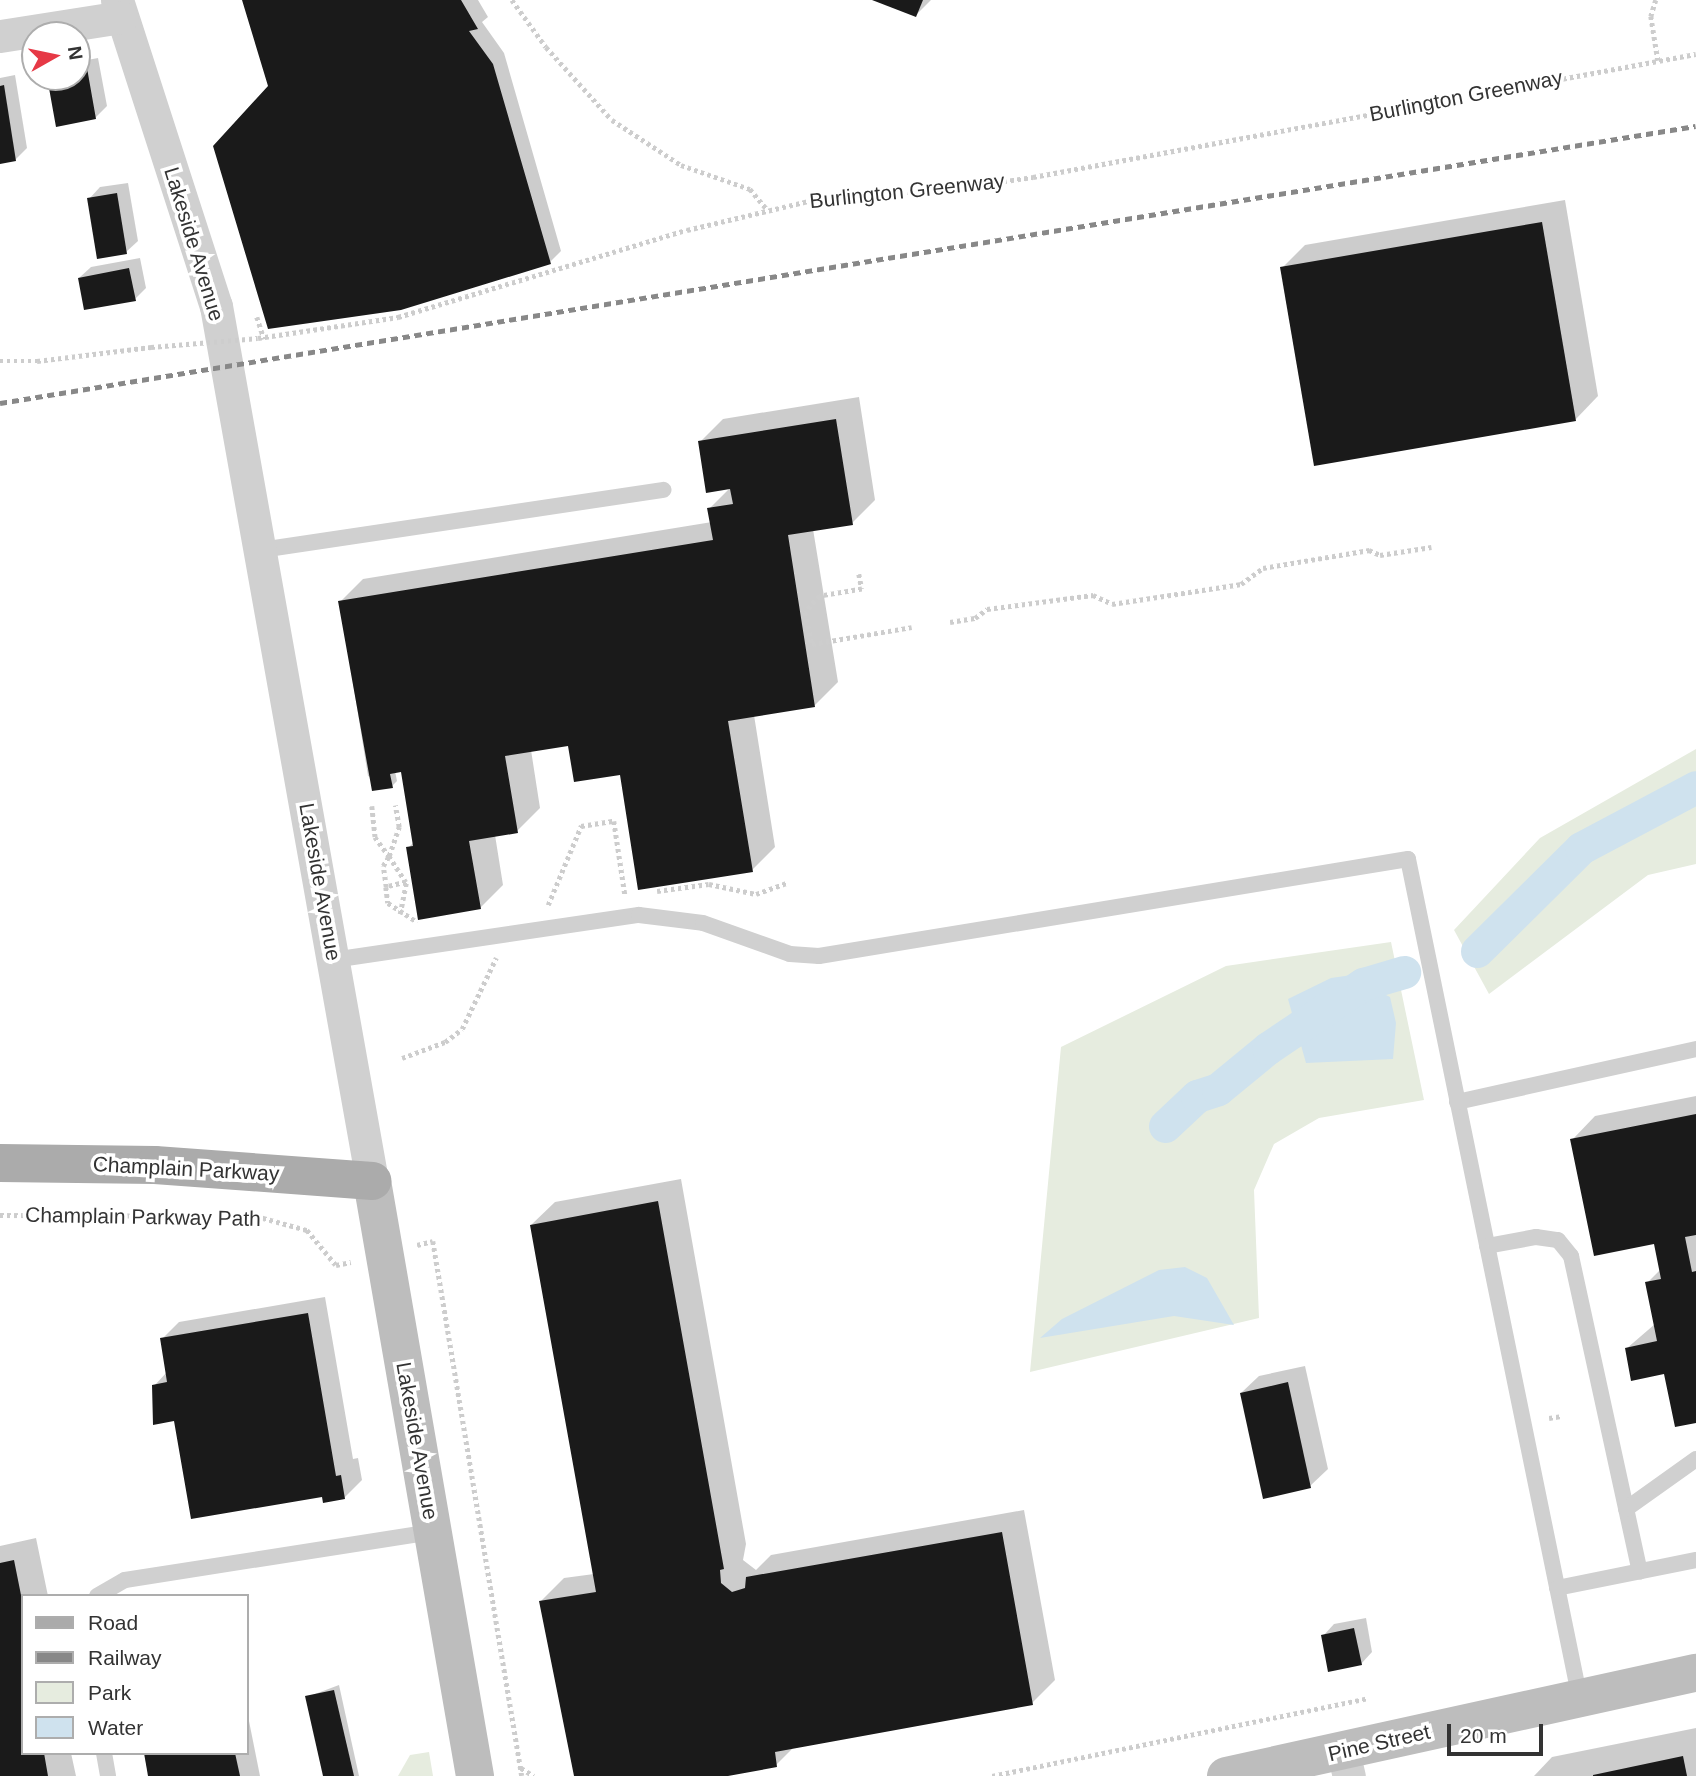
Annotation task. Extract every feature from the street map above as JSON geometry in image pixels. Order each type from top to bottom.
[{"type":"main road","name":"Champlain Parkway","points":[[0,1163],[155,1165],[372,1181]]},
{"type":"main road","name":"Lakeside Avenue","points":[[372,1181],[475,1776]]},
{"type":"main road","name":"Pine Street","points":[[1226,1776],[1346,1764],[1580,1699],[1696,1673]]},
{"type":"street","points":[[0,36],[120,9]]},
{"type":"street","name":"Lakeside Avenue","points":[[120,9],[216,306],[372,1181]]},
{"type":"lane","points":[[261,550],[664,490]]},
{"type":"lane","points":[[333,960],[625,917],[665,917],[703,923],[790,954],[819,956],[1408,859],[1580,1699]]},
{"type":"lane","points":[[1457,1102],[1696,1049]]},
{"type":"lane","points":[[1487,1246],[1547,1238],[1558,1240],[1571,1256],[1640,1572]]},
{"type":"lane","points":[[1626,1509],[1696,1459]]},
{"type":"lane","points":[[100,1594],[125,1580],[433,1532]]},
{"type":"lane","points":[[1557,1588],[1696,1560]]},
{"type":"lane","points":[[104,1755],[108,1776]]},
{"type":"path","points":[[512,0],[546,47],[612,120],[681,164],[750,189],[767,209]]},
{"type":"path","points":[[1656,0],[1651,16],[1658,60]]},
{"type":"path","name":"Burlington Greenway","points":[[0,361],[37,361],[151,347],[261,338],[398,317],[767,209],[830,196],[941,190],[1032,177],[1696,54]]},
{"type":"path","points":[[257,317],[261,338]]},
{"type":"path","points":[[950,622],[975,618],[987,609],[1093,594],[1112,604],[1241,584],[1263,568],[1369,550],[1380,555],[1431,547]]},
{"type":"path","points":[[859,574],[862,589],[820,596],[805,612],[812,644],[912,627]]},
{"type":"path","points":[[372,806],[375,837],[389,856],[406,882],[400,914],[388,903],[383,866],[389,856],[399,827],[395,805]]},
{"type":"path","points":[[547,908],[581,826],[614,821],[626,896]]},
{"type":"path","points":[[386,887],[406,882]]},
{"type":"path","points":[[402,1058],[445,1042],[463,1029],[509,934]]},
{"type":"path","name":"Champlain Parkway Path","points":[[0,1215],[256,1216],[307,1230],[336,1265],[433,1241],[521,1768]]},
{"type":"path","points":[[1549,1418],[1561,1416]]},
{"type":"path","points":[[992,1776],[1367,1699]]},
{"type":"path","points":[[521,1768],[522,1776]]},
{"type":"path","points":[[521,1768],[534,1776]]},
{"type":"green space","points":[[1696,749],[1696,864],[1648,875],[1489,994],[1454,930],[1540,838]]},
{"type":"green space","points":[[1391,942],[1424,1100],[1319,1118],[1274,1144],[1254,1190],[1259,1318],[1030,1372],[1061,1047],[1226,966]]},
{"type":"green space","points":[[429,1752],[433,1776],[398,1776],[410,1755]]},
{"type":"water","points":[[1373,972],[1376,990],[1390,997],[1396,1023],[1393,1059],[1306,1063],[1288,999],[1331,978]]},
{"type":"water","points":[[1185,1267],[1207,1278],[1234,1325],[1174,1316],[1040,1338],[1062,1319],[1159,1270]]},
{"type":"building","points":[[242,0],[461,0],[478,29],[469,31],[493,64],[551,264],[401,310],[268,329],[213,146],[268,86]]},
{"type":"building","points":[[872,0],[923,0],[916,17]]},
{"type":"building","points":[[4,85],[16,161],[0,164],[0,86]]},
{"type":"building","points":[[50,91],[91,91],[96,119],[56,127]]},
{"type":"building","points":[[117,193],[127,254],[97,259],[87,198]]},
{"type":"building","points":[[1542,222],[1576,421],[1314,466],[1280,267]]},
{"type":"building","points":[[129,268],[136,301],[84,310],[78,278]]},
{"type":"building","points":[[836,419],[853,525],[788,535],[815,707],[728,721],[753,872],[638,890],[620,775],[574,782],[568,746],[505,756],[518,833],[469,841],[481,909],[418,920],[406,847],[413,846],[401,772],[390,774],[393,788],[372,791],[338,601],[713,540],[707,508],[733,504],[730,489],[706,493],[698,441]]},
{"type":"building","points":[[1696,1114],[1696,1235],[1685,1237],[1692,1272],[1696,1271],[1696,1423],[1675,1427],[1664,1374],[1631,1381],[1625,1348],[1657,1341],[1645,1282],[1661,1279],[1654,1244],[1594,1256],[1570,1139]]},
{"type":"building","points":[[658,1201],[724,1569],[720,1570],[721,1583],[732,1592],[745,1588],[746,1577],[1002,1532],[1033,1705],[775,1752],[777,1767],[728,1776],[574,1776],[539,1601],[596,1592],[530,1225]]},
{"type":"building","points":[[308,1313],[336,1476],[341,1475],[345,1499],[323,1503],[322,1497],[191,1519],[174,1421],[153,1425],[152,1385],[167,1382],[160,1338]]},
{"type":"building","points":[[1288,1382],[1311,1488],[1263,1499],[1240,1393]]},
{"type":"building","points":[[14,1560],[21,1595],[21,1755],[44,1755],[48,1776],[0,1776],[0,1563]]},
{"type":"building","points":[[1354,1628],[1362,1665],[1328,1672],[1321,1635]]},
{"type":"building","points":[[334,1690],[354,1776],[323,1776],[305,1696]]},
{"type":"building","points":[[144,1755],[235,1755],[240,1776],[148,1776]]},
{"type":"building","points":[[1683,1756],[1687,1776],[1593,1776],[1593,1775]]},
{"type":"waterway","points":[[1477,951],[1581,848],[1696,787]]},
{"type":"waterway","points":[[1165,1126],[1197,1096],[1218,1089],[1268,1048],[1363,984],[1404,972]]},
{"type":"railway","points":[[0,403],[1696,126]]}]
